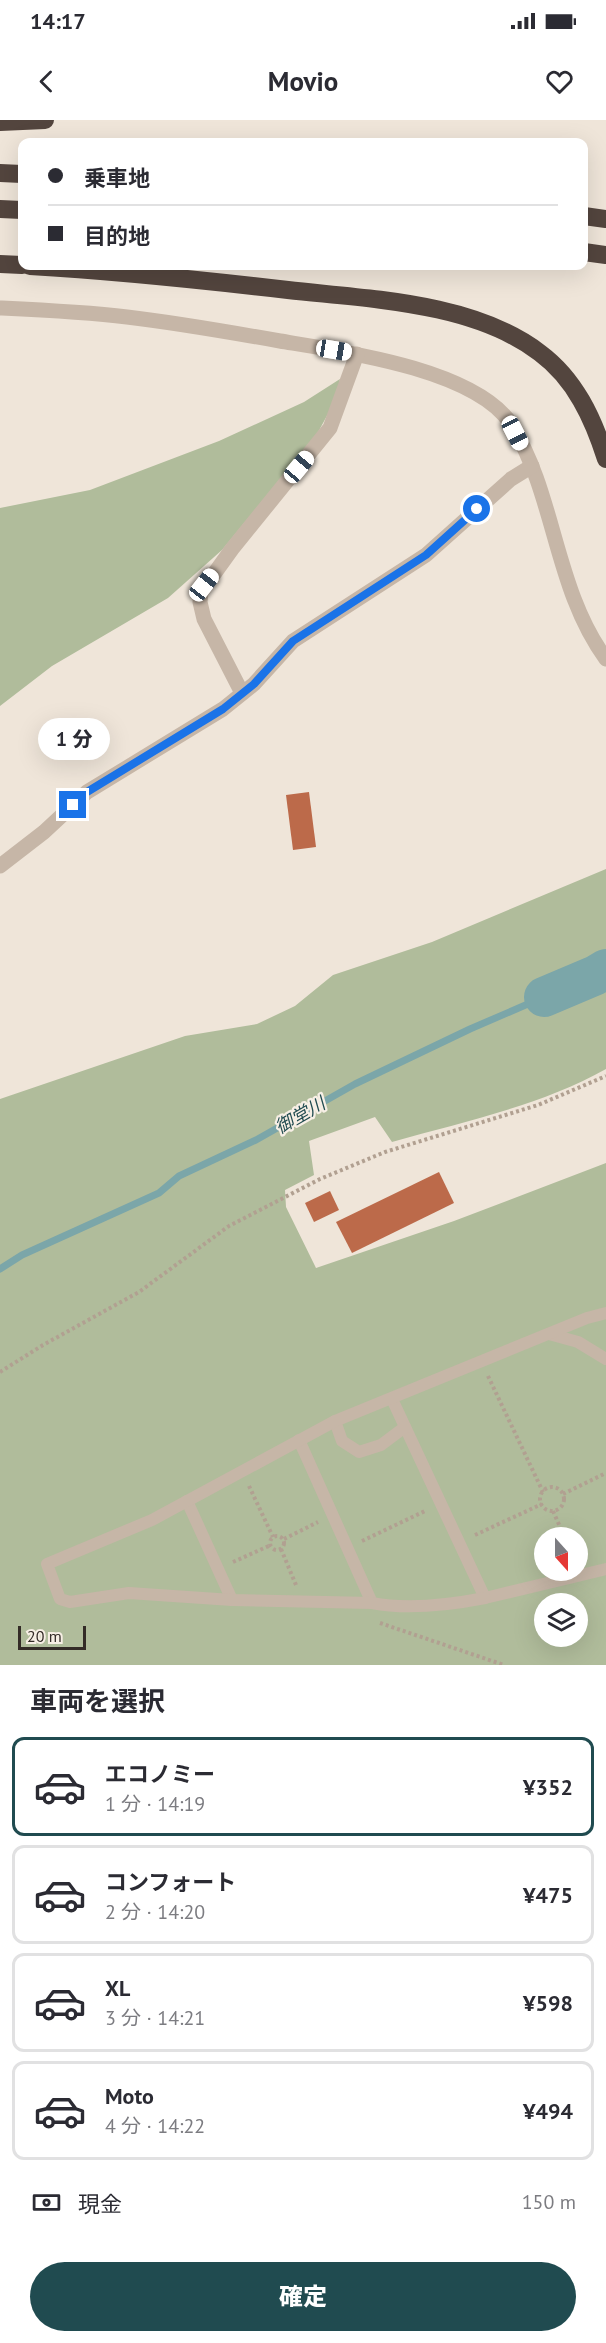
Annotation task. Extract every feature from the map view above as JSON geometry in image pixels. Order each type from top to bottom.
[{"type":"highway","points":[[0,122],[45,120]]},
{"type":"highway","points":[[0,173],[18,174]]},
{"type":"highway","points":[[0,209],[18,210]]},
{"type":"highway","points":[[588,217],[606,219]]},
{"type":"highway","points":[[588,253],[606,255]]},
{"type":"highway","points":[[0,264],[18,265]]},
{"type":"highway","points":[[84,270],[165,276],[377,300],[427,308],[472,319],[512,334],[541,353],[564,375],[583,401],[606,459]]},
{"type":"street","points":[[0,309],[83,312],[128,317],[357,354],[424,372],[486,400],[510,423],[532,466],[567,584],[593,641],[606,659]]},
{"type":"street","points":[[242,693],[204,620],[200,602],[201,592],[232,549],[330,428],[357,354]]},
{"type":"street","points":[[0,866],[45,832],[87,792],[223,709],[254,684],[293,641],[426,555],[511,479],[532,466]]},
{"type":"lane","points":[[606,1313],[335,1421],[152,1520],[47,1564],[60,1599],[70,1602],[129,1593],[232,1600],[372,1603],[389,1606],[463,1602],[606,1569]]},
{"type":"lane","points":[[549,1334],[578,1342],[606,1359]]},
{"type":"lane","points":[[392,1399],[484,1598]]},
{"type":"lane","points":[[335,1421],[342,1441],[359,1452],[381,1445],[405,1427]]},
{"type":"lane","points":[[299,1440],[372,1603]]},
{"type":"lane","points":[[187,1502],[232,1600]]},
{"type":"path","points":[[0,1372],[43,1345],[139,1292],[229,1226],[320,1179],[385,1152],[538,1105],[606,1076]]},
{"type":"path","points":[[481,1362],[543,1492]]},
{"type":"path","points":[[242,1471],[273,1537],[271,1545]]},
{"type":"path","points":[[563,1494],[606,1473]]},
{"type":"path","points":[[548,1488],[555,1488],[563,1494],[562,1505],[553,1511],[546,1509],[542,1504],[543,1492],[548,1488]]},
{"type":"path","points":[[347,1548],[440,1504]]},
{"type":"path","points":[[459,1543],[542,1504]]},
{"type":"path","points":[[553,1511],[560,1527]]},
{"type":"path","points":[[284,1539],[333,1515]]},
{"type":"path","points":[[273,1537],[279,1535],[284,1539]]},
{"type":"path","points":[[281,1549],[284,1539]]},
{"type":"path","points":[[218,1569],[271,1545]]},
{"type":"path","points":[[271,1545],[274,1549],[281,1549]]},
{"type":"path","points":[[281,1549],[304,1602]]},
{"type":"path","points":[[376,1622],[504,1665]]},
{"type":"green space","points":[[340,379],[336,399],[316,436],[222,550],[168,598],[52,666],[0,706],[0,508],[90,490],[219,441],[304,402]]},
{"type":"green space","points":[[606,869],[606,1069],[529,1103],[392,1142],[375,1117],[309,1141],[314,1175],[285,1190],[286,1207],[316,1268],[454,1221],[606,1163],[606,1665],[0,1665],[0,1099],[185,1036],[257,1024],[295,1006],[333,975],[432,942]]},
{"type":"building","points":[[309,792],[316,847],[293,850],[286,795]]},
{"type":"building","points":[[439,1172],[454,1203],[352,1253],[336,1222]]},
{"type":"building","points":[[330,1191],[339,1210],[314,1222],[305,1203]]},
{"type":"waterway","name":"御堂川","points":[[544,997],[606,969]]},
{"type":"waterway","name":"御堂川","points":[[0,1269],[22,1255],[159,1193],[179,1176],[256,1140],[355,1084],[470,1029],[544,997]]},
{"type":"route","points":[[73,805],[87,792],[223,709],[254,684],[293,641],[426,555],[477,509]]}]
